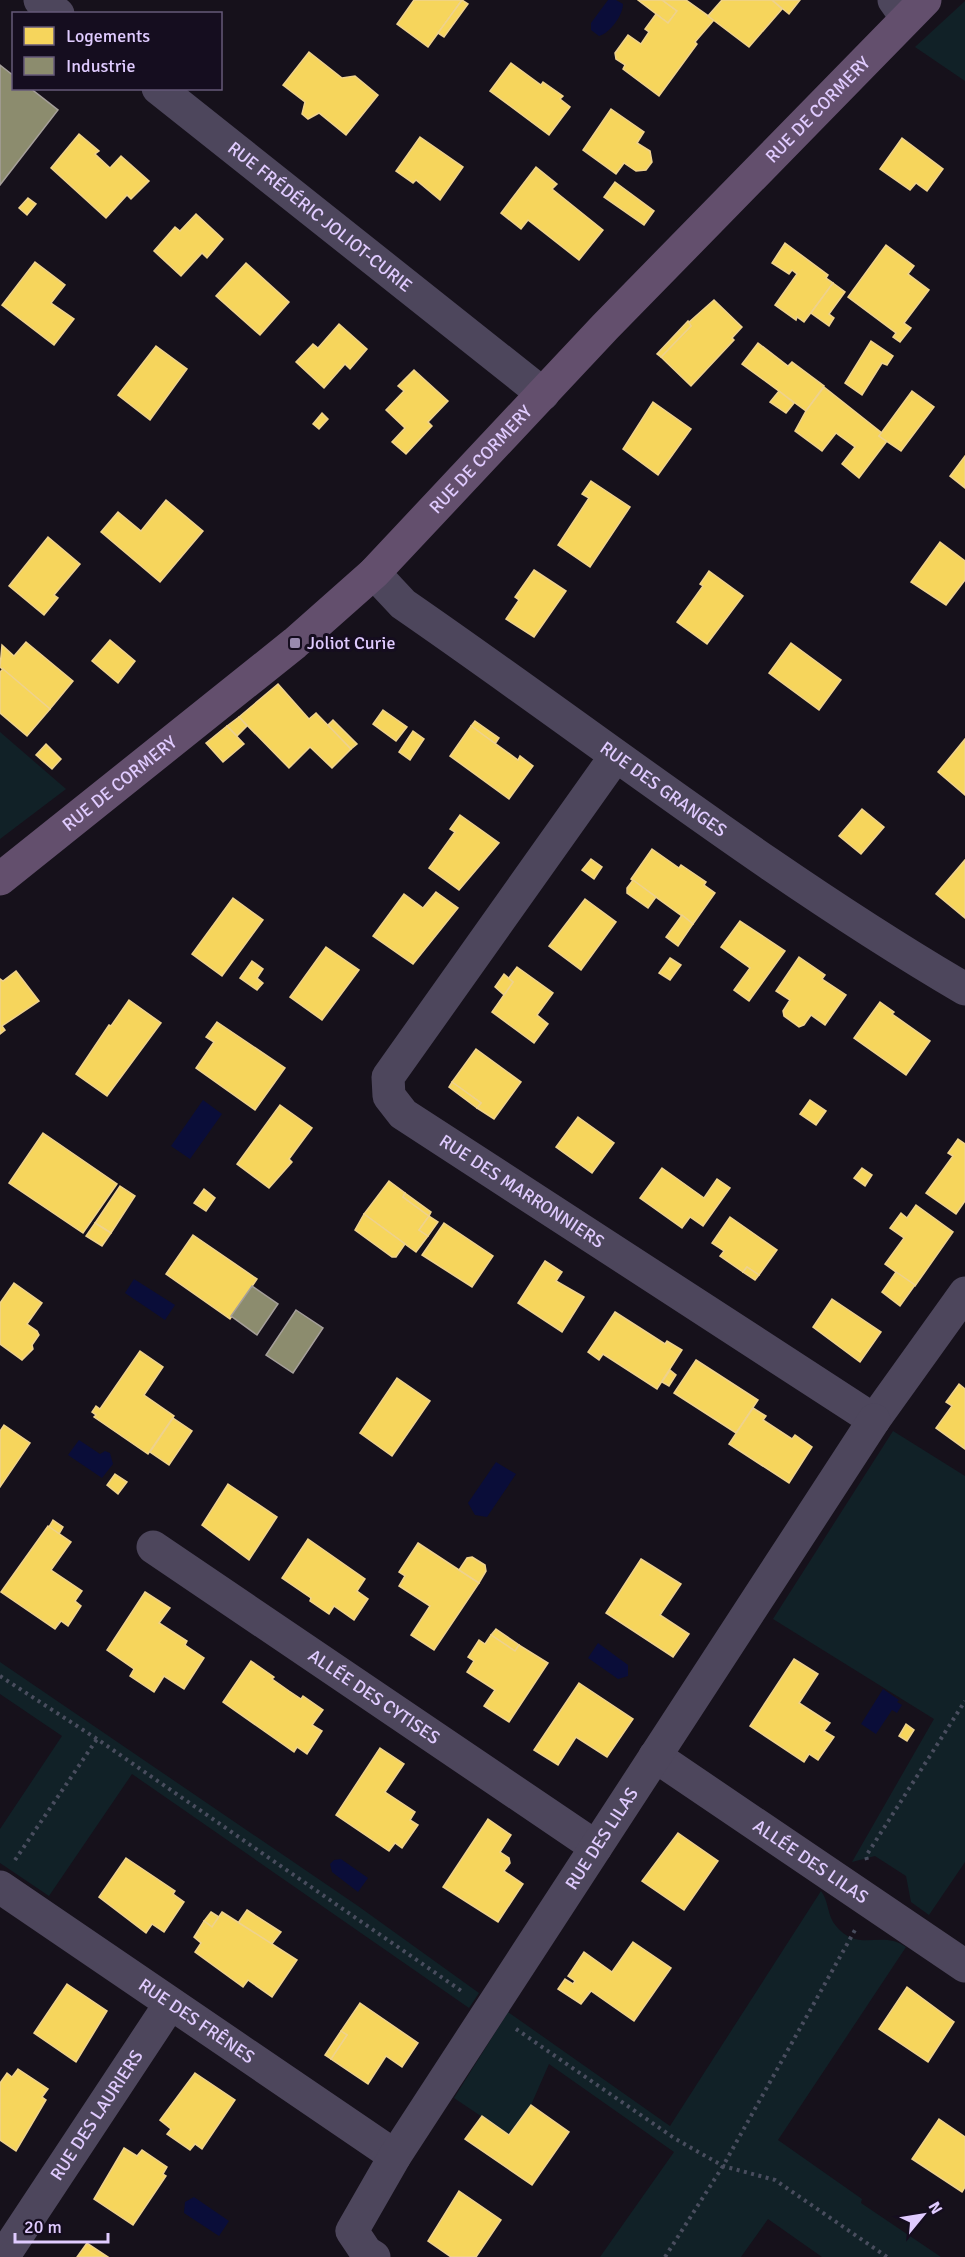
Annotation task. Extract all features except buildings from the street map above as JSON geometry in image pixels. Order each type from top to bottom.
[{"type":"main road","name":"RUE DE CORMERY","points":[[0,879],[287,650],[374,573],[908,6]]},
{"type":"street","points":[[40,0],[55,12]]},
{"type":"street","name":"RUE FRÉDÉRIC JOLIOT-CURIE","points":[[161,90],[543,394]]},
{"type":"street","name":"RUE DES GRANGES","points":[[374,573],[403,604],[615,757],[887,943],[965,989]]},
{"type":"street","name":"RUE DES MARRONNIERS","points":[[615,757],[388,1077],[389,1096],[403,1114],[874,1420]]},
{"type":"street","points":[[874,1420],[965,1293]]},
{"type":"street","name":"RUE DES LILAS","points":[[374,2257],[366,2252],[352,2231],[395,2156],[874,1420]]},
{"type":"street","name":"ALLÉE DES CYTISES","points":[[153,1547],[596,1847]]},
{"type":"street","name":"ALLÉE DES LILAS","points":[[655,1756],[965,1966]]},
{"type":"street","name":"RUE DES FRÊNES","points":[[6,1875],[170,2004],[395,2156]]},
{"type":"street","name":"RUE DES LAURIERS","points":[[3,2257],[170,2004]]},
{"type":"path","points":[[0,1676],[97,1739],[664,2131],[723,2166],[775,2180],[887,2257]]},
{"type":"path","points":[[665,2257],[723,2166],[871,1902],[866,1856],[965,1701]]},
{"type":"path","points":[[6,1875],[97,1739]]},
{"type":"shaded area","points":[[608,0],[616,0],[623,4],[622,8],[611,27],[599,36],[591,30],[591,23]]},
{"type":"shaded area","points":[[965,1],[965,81],[915,47]]},
{"type":"shaded area","points":[[0,732],[66,789],[0,839]]},
{"type":"shaded area","points":[[203,1100],[222,1114],[190,1159],[171,1146]]},
{"type":"shaded area","points":[[134,1279],[175,1305],[165,1320],[125,1293]]},
{"type":"shaded area","points":[[893,1431],[965,1476],[965,1862],[929,1915],[911,1902],[906,1876],[875,1856],[852,1862],[934,1719],[773,1619]]},
{"type":"shaded area","points":[[79,1440],[100,1454],[105,1451],[110,1453],[113,1464],[102,1478],[68,1455]]},
{"type":"shaded area","points":[[496,1462],[516,1474],[487,1517],[475,1515],[468,1503]]},
{"type":"shaded area","points":[[598,1643],[628,1665],[628,1676],[618,1679],[588,1658]]},
{"type":"shaded area","points":[[0,1662],[358,1906],[479,1993],[469,2008],[132,1774],[49,1896],[0,1863],[0,1829],[62,1736],[0,1694]]},
{"type":"shaded area","points":[[883,1689],[899,1700],[897,1702],[902,1705],[897,1713],[892,1710],[876,1734],[861,1724]]},
{"type":"shaded area","points":[[341,1859],[368,1878],[358,1892],[332,1872],[330,1864],[334,1860]]},
{"type":"shaded area","points":[[821,1891],[833,1922],[845,1934],[853,1939],[887,1940],[906,1947],[778,2140],[862,2199],[861,2203],[941,2257],[822,2257],[768,2219],[741,2257],[600,2257],[674,2152],[549,2064],[531,2105],[509,2135],[454,2098],[508,2012],[670,2126]]},
{"type":"shaded area","points":[[194,2197],[229,2221],[219,2236],[184,2213],[185,2202]]},
{"type":"place","name":"Joliot Curie","points":[[295,643]]}]
